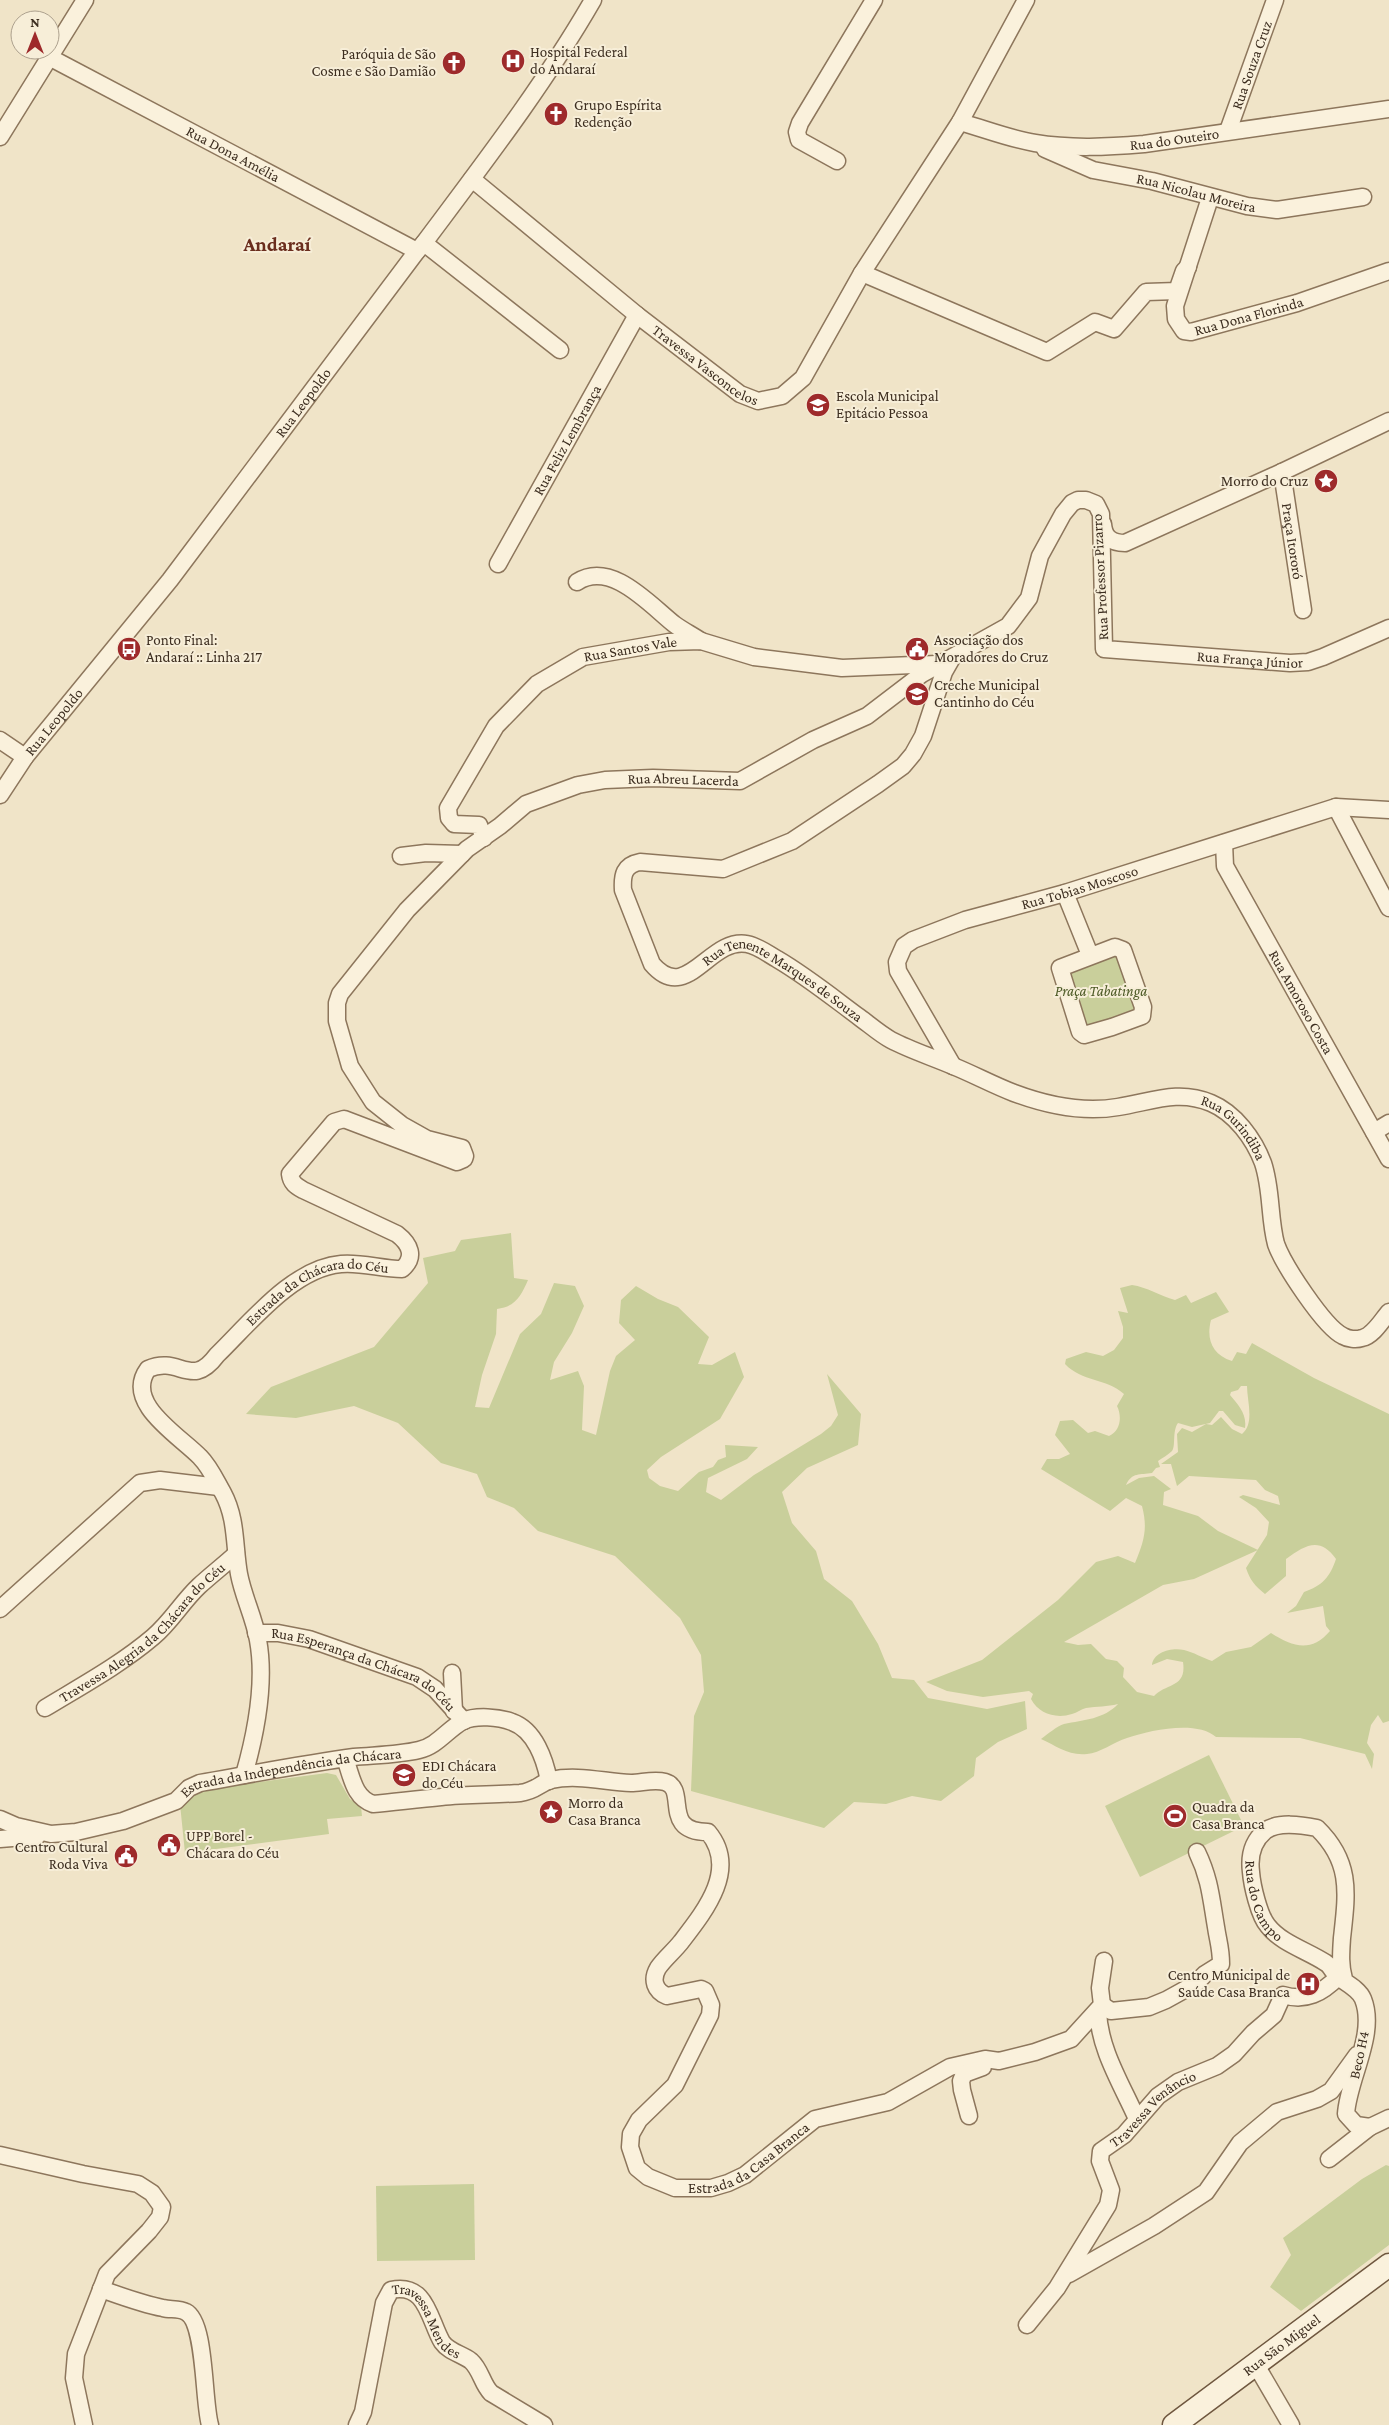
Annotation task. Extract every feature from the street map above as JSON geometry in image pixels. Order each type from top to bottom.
[{"type":"street","points":[[60,40],[85,0]]},
{"type":"street","name":"Rua Leopoldo","points":[[0,795],[25,757],[170,580],[472,179],[571,37],[593,0]]},
{"type":"street","points":[[837,162],[799,140],[797,132],[874,0]]},
{"type":"street","name":"Travessa Vasconcelos","points":[[472,179],[637,315],[740,394],[758,401],[782,396],[803,378],[862,274],[960,122],[1026,0]]},
{"type":"street","name":"Rua Souza Cruz","points":[[1228,131],[1275,0]]},
{"type":"street","points":[[0,137],[47,60]]},
{"type":"street","name":"Rua Dona Amélia","points":[[55,60],[420,247],[560,350]]},
{"type":"street","name":"Rua do Outeiro","points":[[960,122],[1034,143],[1071,147],[1108,147],[1144,144],[1389,109]]},
{"type":"street","name":"Rua Nicolau Moreira","points":[[1034,143],[1093,170],[1152,182],[1247,206],[1277,210],[1363,197]]},
{"type":"street","name":"Rua Dona Florinda","points":[[1210,198],[1175,313],[1179,326],[1184,331],[1191,332],[1297,303],[1389,271]]},
{"type":"street","points":[[862,274],[1047,352],[1096,322],[1114,330],[1146,292],[1177,291],[1184,271],[1188,267]]},
{"type":"street","name":"Rua Feliz Lembrança","points":[[498,564],[637,315]]},
{"type":"street","points":[[946,661],[1008,626],[1029,598],[1040,556],[1063,514],[1072,503],[1078,500],[1086,500],[1098,509],[1104,533],[1110,540],[1125,543],[1389,421]]},
{"type":"street","name":"Praça Itororó","points":[[1282,472],[1303,610]]},
{"type":"street","name":"Rua Professor Pizarro","points":[[1098,509],[1104,650]]},
{"type":"street","points":[[576,582],[584,577],[596,575],[609,577],[646,599],[673,624],[701,641]]},
{"type":"street","name":"Rua França Júnior","points":[[1104,650],[1290,663],[1308,662],[1389,628]]},
{"type":"street","name":"Rua Santos Vale","points":[[484,838],[478,825],[454,824],[448,818],[448,808],[496,726],[537,684],[583,657],[669,642],[701,641],[754,657],[842,668],[946,661]]},
{"type":"street","name":"Rua Abreu Lacerda","points":[[462,854],[526,804],[578,785],[628,778],[716,778],[740,781],[813,740],[867,716],[946,661]]},
{"type":"street","name":"Rua Tenente Marques de Souza","points":[[946,661],[923,736],[913,754],[878,784],[792,841],[723,869],[640,862],[630,864],[625,869],[622,880],[623,890],[652,964],[659,973],[672,978],[681,977],[690,973],[729,945],[748,944],[796,970],[889,1039],[953,1066]]},
{"type":"street","points":[[0,740],[25,757]]},
{"type":"street","points":[[1336,807],[1389,908]]},
{"type":"street","name":"Rua Tobias Moscoso","points":[[953,1066],[898,971],[897,962],[900,952],[913,940],[966,920],[1066,893],[1336,807],[1389,810]]},
{"type":"street","name":"Rua Amoroso Costa","points":[[1224,842],[1226,866],[1389,1159]]},
{"type":"street","points":[[402,856],[426,853],[462,854]]},
{"type":"street","name":"Estrada da Chácara do Céu","points":[[244,1775],[260,1695],[260,1655],[256,1632],[241,1585],[236,1554],[236,1537],[230,1508],[202,1459],[150,1410],[141,1390],[142,1382],[148,1369],[161,1364],[190,1371],[203,1370],[285,1288],[322,1268],[342,1264],[402,1269],[410,1260],[411,1254],[406,1241],[295,1185],[291,1180],[292,1168],[307,1155],[334,1122],[344,1119],[457,1162],[464,1159],[465,1156],[462,1148],[427,1140],[402,1125],[373,1102],[350,1066],[336,1013],[340,994],[378,949],[407,910],[462,854]]},
{"type":"street","points":[[1066,893],[1090,956]]},
{"type":"street","points":[[1115,947],[1123,950],[1143,1007],[1142,1016],[1138,1019],[1088,1035],[1080,1032],[1060,968],[1090,956],[1115,947]]},
{"type":"street","name":"Rua Gurindiba","points":[[953,1066],[1013,1093],[1047,1104],[1082,1108],[1117,1108],[1162,1096],[1179,1095],[1195,1097],[1214,1104],[1244,1128],[1253,1142],[1263,1163],[1271,1199],[1276,1243],[1281,1257],[1326,1321],[1342,1336],[1361,1339],[1368,1336],[1389,1312]]},
{"type":"street","points":[[1374,1132],[1389,1124]]},
{"type":"street","points":[[0,1609],[140,1483],[160,1480],[219,1487]]},
{"type":"street","name":"Travessa Alegria da Chácara do Céu","points":[[45,1708],[124,1659],[153,1637],[168,1623],[200,1585],[214,1575],[236,1554]]},
{"type":"street","name":"Rua Esperança da Chácara do Céu","points":[[256,1632],[309,1639],[417,1677],[435,1689],[459,1716]]},
{"type":"street","points":[[345,1759],[356,1790],[363,1801],[373,1804],[442,1796],[522,1792],[537,1789],[549,1780],[545,1760],[540,1749],[528,1734],[514,1722],[493,1718],[459,1716],[452,1673]]},
{"type":"street","name":"Estrada da Independência da Chácara","points":[[0,1819],[16,1826],[51,1834],[76,1832],[123,1822],[176,1801],[189,1788],[200,1783],[345,1759],[419,1750],[433,1745],[459,1716]]},
{"type":"street","name":"Estrada da Casa Branca","points":[[549,1780],[565,1778],[631,1783],[665,1782],[671,1786],[680,1822],[688,1830],[708,1832],[716,1842],[721,1859],[718,1883],[713,1897],[682,1941],[658,1968],[655,1976],[657,1989],[668,1996],[701,1988],[705,1991],[711,2006],[710,2015],[674,2085],[639,2120],[632,2134],[630,2147],[638,2168],[662,2184],[691,2189],[728,2183],[745,2175],[815,2119],[888,2102],[950,2067],[985,2059],[999,2060],[1035,2052],[1071,2039],[1100,2008]]},
{"type":"street","name":"Rua do Campo","points":[[1280,1825],[1317,1828],[1334,1847],[1346,1878],[1340,1957],[1341,1978],[1328,1964],[1277,1934],[1268,1926],[1262,1916],[1251,1879],[1250,1868],[1253,1844],[1269,1828],[1280,1825]]},
{"type":"street","points":[[0,1839],[51,1834]]},
{"type":"street","points":[[1100,2008],[1111,2011],[1149,2007],[1178,1994],[1222,1964],[1221,1945],[1216,1930],[1208,1874],[1197,1852]]},
{"type":"street","points":[[1104,1961],[1099,1998],[1098,2026],[1103,2043],[1137,2119]]},
{"type":"street","name":"Beco H4","points":[[1341,1978],[1362,1997],[1367,2013],[1361,2050],[1346,2104],[1346,2114],[1349,2120],[1356,2125],[1370,2126]]},
{"type":"street","name":"Travessa Venâncio","points":[[1028,2325],[1058,2288],[1071,2263],[1101,2219],[1111,2197],[1110,2184],[1100,2161],[1101,2151],[1124,2135],[1158,2096],[1178,2082],[1217,2066],[1234,2054],[1253,2033],[1274,2015],[1283,1995],[1294,1998],[1310,1996],[1323,1991],[1341,1978]]},
{"type":"street","points":[[1058,2288],[1067,2275],[1083,2264],[1154,2226],[1206,2192],[1240,2143],[1277,2112],[1317,2099],[1331,2091],[1361,2050]]},
{"type":"street","points":[[969,2116],[962,2090],[961,2081],[964,2074],[999,2060]]},
{"type":"street","points":[[1328,2159],[1370,2126],[1389,2118]]},
{"type":"street","points":[[0,2155],[83,2174],[138,2184],[152,2193],[162,2207],[160,2217],[107,2274],[76,2354],[74,2378],[84,2425]]},
{"type":"street","name":"Rua São Miguel","points":[[1174,2425],[1389,2265]]},
{"type":"street","name":"Travessa Mendes","points":[[357,2425],[363,2412],[384,2303],[391,2290],[402,2288],[417,2294],[430,2311],[442,2343],[478,2368],[485,2387],[491,2393],[544,2425]]},
{"type":"street","points":[[101,2289],[163,2308],[184,2310],[192,2316],[198,2327],[205,2399],[210,2425]]},
{"type":"street","points":[[1256,2365],[1291,2425]]},
{"type":"green space","name":"Praça Tabatinga","points":[[1116,948],[1141,1012],[1088,1033],[1062,966]]},
{"type":"green space","points":[[511,1233],[514,1278],[528,1280],[517,1300],[508,1306],[497,1309],[496,1334],[482,1375],[475,1407],[489,1408],[520,1334],[541,1314],[554,1283],[575,1286],[584,1306],[572,1333],[554,1362],[550,1380],[578,1371],[584,1386],[582,1430],[596,1435],[610,1371],[616,1356],[635,1340],[619,1323],[621,1300],[636,1286],[658,1299],[678,1307],[709,1337],[698,1364],[712,1365],[735,1352],[744,1377],[720,1419],[661,1457],[647,1470],[649,1478],[660,1486],[678,1491],[699,1472],[713,1467],[718,1460],[726,1457],[725,1445],[758,1447],[747,1459],[708,1478],[706,1492],[721,1500],[754,1475],[821,1434],[831,1426],[838,1415],[827,1374],[861,1414],[858,1445],[807,1468],[782,1492],[792,1523],[816,1551],[824,1579],[852,1601],[878,1644],[892,1678],[914,1680],[928,1698],[987,1709],[1025,1701],[1027,1729],[998,1742],[976,1758],[974,1776],[941,1801],[912,1796],[886,1804],[854,1802],[824,1828],[691,1791],[694,1716],[704,1692],[701,1655],[680,1618],[615,1556],[538,1531],[514,1508],[487,1497],[477,1474],[441,1463],[398,1423],[354,1406],[296,1418],[246,1414],[271,1387],[374,1347],[428,1283],[423,1258],[455,1251],[461,1240]]},
{"type":"green space","points":[[1132,1285],[1175,1300],[1186,1295],[1191,1303],[1216,1292],[1229,1312],[1211,1320],[1210,1340],[1220,1355],[1232,1361],[1237,1352],[1246,1354],[1252,1343],[1314,1378],[1389,1414],[1389,1721],[1383,1723],[1378,1715],[1371,1725],[1367,1743],[1374,1754],[1372,1769],[1365,1754],[1300,1738],[1216,1737],[1208,1732],[1186,1728],[1148,1732],[1122,1740],[1092,1753],[1074,1753],[1063,1750],[1041,1739],[1061,1725],[1100,1716],[1118,1704],[1086,1708],[1060,1716],[1043,1712],[1034,1704],[1031,1699],[1033,1694],[1029,1691],[983,1697],[947,1691],[926,1682],[982,1660],[1058,1600],[1096,1562],[1118,1556],[1135,1563],[1141,1548],[1145,1528],[1142,1506],[1126,1498],[1110,1511],[1041,1469],[1047,1459],[1059,1459],[1070,1454],[1055,1435],[1060,1421],[1073,1420],[1088,1433],[1095,1431],[1109,1436],[1116,1431],[1120,1419],[1117,1406],[1124,1394],[1110,1385],[1079,1374],[1065,1364],[1066,1359],[1086,1352],[1103,1356],[1114,1350],[1123,1338],[1123,1327],[1118,1311],[1128,1313],[1120,1288]],"holes":[[[1241,1386],[1247,1386],[1249,1418],[1246,1429],[1242,1434],[1232,1429],[1221,1417],[1212,1425],[1206,1424],[1192,1432],[1182,1428],[1177,1434],[1178,1452],[1161,1464],[1171,1464],[1177,1486],[1189,1476],[1256,1480],[1265,1490],[1278,1496],[1280,1505],[1243,1495],[1239,1497],[1256,1508],[1269,1522],[1267,1535],[1258,1550],[1218,1531],[1198,1516],[1163,1505],[1164,1492],[1171,1489],[1154,1476],[1139,1478],[1126,1485],[1134,1476],[1152,1473],[1156,1468],[1160,1467],[1158,1461],[1173,1449],[1175,1430],[1178,1423],[1192,1427],[1210,1423],[1219,1411],[1223,1411],[1235,1425],[1245,1428],[1245,1418],[1239,1406],[1230,1395],[1231,1392],[1238,1390]],[[1312,1545],[1324,1547],[1336,1559],[1331,1571],[1320,1584],[1304,1592],[1296,1606],[1287,1613],[1323,1606],[1326,1626],[1330,1631],[1316,1643],[1309,1645],[1287,1642],[1271,1633],[1251,1647],[1226,1652],[1212,1661],[1184,1650],[1164,1651],[1153,1660],[1152,1665],[1167,1659],[1183,1662],[1182,1676],[1179,1681],[1154,1696],[1137,1692],[1123,1677],[1124,1668],[1117,1661],[1106,1659],[1091,1644],[1078,1645],[1064,1642],[1163,1585],[1194,1579],[1257,1550],[1246,1568],[1249,1576],[1265,1594],[1286,1576],[1286,1559]]]},
{"type":"green space","name":"Quadra da Casa Branca","points":[[1209,1755],[1244,1826],[1140,1877],[1105,1806]]},
{"type":"green space","points":[[327,1773],[336,1775],[350,1799],[361,1806],[362,1816],[327,1819],[329,1834],[185,1853],[180,1804],[199,1790]]},
{"type":"green space","points":[[1386,2165],[1389,2166],[1389,2245],[1301,2311],[1270,2287],[1291,2255],[1283,2238],[1362,2179]]},
{"type":"green space","points":[[474,2184],[475,2260],[377,2261],[376,2186]]},
{"type":"place","name":"Hospital Federal do Andaraí","points":[[513,61]]},
{"type":"place","name":"Paróquia de São Cosme e São Damião","points":[[454,63]]},
{"type":"place","name":"Grupo Espírita Redenção","points":[[556,114]]},
{"type":"place","name":"Escola Municipal Epitácio Pessoa","points":[[818,405]]},
{"type":"place","name":"Morro do Cruz","points":[[1326,481]]},
{"type":"place","name":"Ponto Final: Andaraí :: Linha 217","points":[[129,649]]},
{"type":"place","name":"Associação dos Moradores do Cruz","points":[[917,649]]},
{"type":"place","name":"Creche Municipal Cantinho do Céu","points":[[917,694]]},
{"type":"place","name":"EDI Chácara do Céu","points":[[404,1775]]},
{"type":"place","name":"Morro da Casa Branca","points":[[551,1812]]},
{"type":"place","name":"Quadra da Casa Branca","points":[[1175,1816]]},
{"type":"place","name":"UPP Borel - Chácara do Céu","points":[[169,1845]]},
{"type":"place","name":"Centro Cultural Roda Viva","points":[[126,1856]]},
{"type":"place","name":"Centro Municipal de Saúde Casa Branca","points":[[1308,1984]]},
{"type":"district","name":"Andaraí","points":[[277,244]]}]
